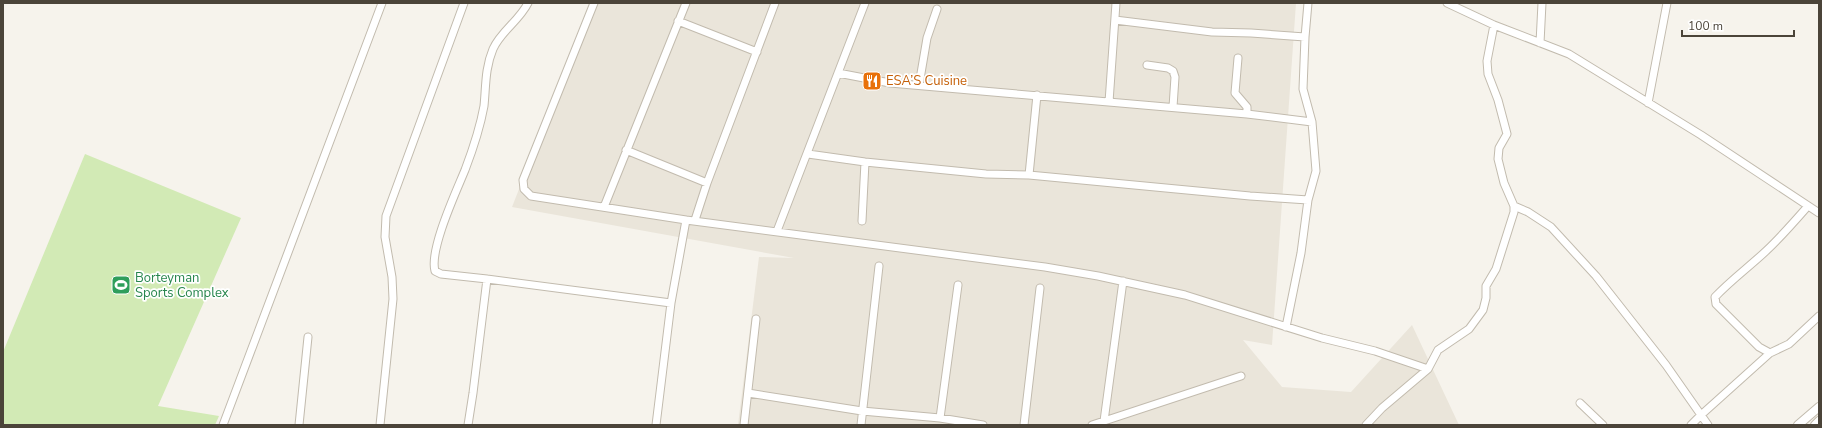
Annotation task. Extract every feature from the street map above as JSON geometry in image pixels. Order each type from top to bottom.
[{"type":"street","points":[[223,425],[382,3]]},
{"type":"street","points":[[380,425],[393,299],[392,277],[385,237],[386,216],[464,3]]},
{"type":"street","points":[[528,3],[521,14],[501,36],[489,59],[486,70],[484,106],[474,146],[439,238],[434,254],[433,266],[438,273],[671,303]]},
{"type":"street","points":[[594,3],[523,180],[524,189],[531,196],[686,220],[1046,267],[1123,281],[1186,295],[1322,338],[1375,351],[1428,370]]},
{"type":"street","points":[[604,207],[686,3]]},
{"type":"street","points":[[695,220],[707,183],[775,3]]},
{"type":"street","points":[[777,231],[865,3]]},
{"type":"street","points":[[1109,102],[1116,3]]},
{"type":"street","points":[[1286,327],[1301,253],[1308,200],[1316,171],[1312,122],[1303,89],[1304,37],[1308,3]]},
{"type":"street","points":[[1447,3],[1494,25],[1569,54],[1701,135],[1819,213]]},
{"type":"street","points":[[1540,43],[1542,3]]},
{"type":"street","points":[[1648,103],[1667,3]]},
{"type":"street","points":[[919,85],[927,38],[938,9]]},
{"type":"street","points":[[1115,20],[1212,32],[1251,32],[1304,37]]},
{"type":"street","points":[[678,21],[756,52]]},
{"type":"street","points":[[1366,425],[1382,408],[1428,370],[1438,350],[1469,329],[1483,310],[1486,298],[1486,286],[1496,269],[1513,218],[1514,206],[1499,168],[1498,159],[1499,148],[1507,134],[1498,100],[1488,74],[1487,61],[1494,25]]},
{"type":"street","points":[[1238,58],[1236,93],[1247,106],[1247,114]]},
{"type":"street","points":[[1147,65],[1168,68],[1173,71],[1175,77],[1172,107]]},
{"type":"street","points":[[838,73],[890,83],[1172,107],[1312,122]]},
{"type":"street","points":[[1029,175],[1037,96]]},
{"type":"street","points":[[626,150],[707,183]]},
{"type":"street","points":[[808,154],[866,162],[986,174],[1029,175],[1308,200]]},
{"type":"street","points":[[862,221],[866,162]]},
{"type":"street","points":[[1514,206],[1528,212],[1551,226],[1596,276],[1666,365],[1708,425]]},
{"type":"street","points":[[1770,353],[1759,347],[1716,304],[1715,297],[1730,280],[1765,252],[1808,206]]},
{"type":"street","points":[[656,425],[671,303],[686,220]]},
{"type":"street","points":[[861,425],[878,266]]},
{"type":"street","points":[[468,425],[487,279]]},
{"type":"street","points":[[1104,421],[1123,281]]},
{"type":"street","points":[[940,418],[958,285]]},
{"type":"street","points":[[1024,425],[1040,288]]},
{"type":"street","points":[[1691,425],[1770,353],[1789,344],[1819,316]]},
{"type":"street","points":[[744,425],[756,319]]},
{"type":"street","points":[[298,425],[308,337]]},
{"type":"street","points":[[1092,425],[1241,376]]},
{"type":"street","points":[[748,393],[862,410],[940,418],[983,425]]},
{"type":"street","points":[[1580,402],[1603,425]]},
{"type":"street","points":[[1798,425],[1819,407]]},
{"type":"street","points":[[1814,425],[1819,421]]},
{"type":"shaded area","points":[[592,3],[1296,3],[1272,345],[1243,340],[1282,387],[1351,392],[1412,325],[1459,425],[738,425],[759,257],[794,258],[512,207]]},
{"type":"green space","name":"Borteyman Sports Complex","points":[[85,154],[241,218],[158,406],[219,416],[215,425],[3,425],[3,352]]},
{"type":"place","name":"ESA’S Cuisine","points":[[872,81]]},
{"type":"place","name":"Borteyman Sports Complex","points":[[121,285]]}]
